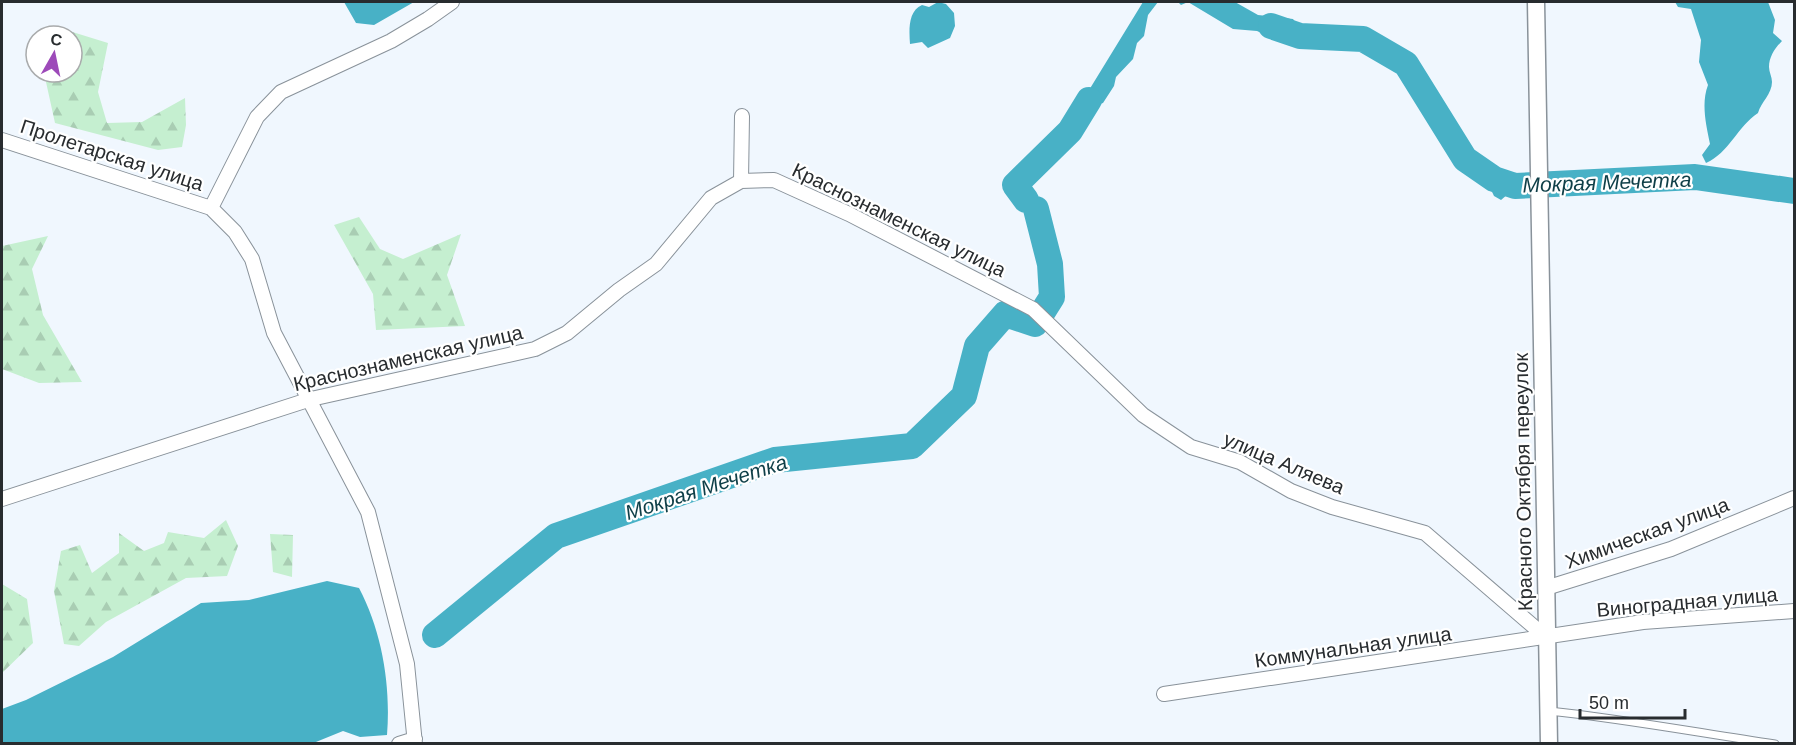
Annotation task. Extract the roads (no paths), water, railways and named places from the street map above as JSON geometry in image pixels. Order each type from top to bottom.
[{"type":"street","points":[[399,744],[415,741],[407,664],[368,512],[311,399],[274,333],[252,259],[235,232],[212,208],[257,117],[281,92],[391,41],[452,2]]},
{"type":"street","name":"Красного Октября переулок","points":[[1536,2],[1549,744]]},
{"type":"street","points":[[741,181],[742,116]]},
{"type":"street","name":"Пролетарская улица","points":[[2,141],[212,208]]},
{"type":"street","name":"Краснознаменская улица","points":[[2,499],[311,399],[525,352],[556,339],[591,315],[619,290],[656,264],[711,198],[741,181],[774,180],[799,190],[1033,309],[1048,321]]},
{"type":"street","name":"улица Аляева","points":[[1048,321],[1143,415],[1191,447],[1239,462],[1291,491],[1332,507],[1425,533],[1547,638]]},
{"type":"street","name":"Химическая улица","points":[[1546,588],[1671,549],[1794,498]]},
{"type":"street","name":"Виноградная улица","points":[[1547,638],[1643,622],[1794,611]]},
{"type":"street","name":"Коммунальная улица","points":[[1164,694],[1547,638]]},
{"type":"lane","points":[[1549,711],[1604,717],[1647,726],[1775,744]]},
{"type":"water","points":[[344,2],[414,2],[374,25],[356,23]]},
{"type":"water","points":[[938,2],[946,4],[954,13],[955,26],[950,38],[928,48],[922,42],[910,44],[910,27],[914,12],[922,5],[929,7]]},
{"type":"water","points":[[1143,2],[1158,2],[1148,15],[1144,36],[1137,43],[1133,59],[1116,77],[1114,86],[1103,103],[1097,105],[1079,129],[1072,133],[1067,126]]},
{"type":"water","points":[[1188,2],[1235,2],[1258,15],[1293,19],[1303,33],[1304,40],[1297,44],[1288,39],[1276,40],[1257,31],[1233,29]]},
{"type":"water","points":[[1675,2],[1768,2],[1775,20],[1773,33],[1782,41],[1770,60],[1772,86],[1758,113],[1744,125],[1721,153],[1706,163],[1702,155],[1710,144],[1705,107],[1708,85],[1699,62],[1701,40],[1691,9],[1678,7]]},
{"type":"water","points":[[1492,169],[1499,173],[1506,170],[1511,175],[1523,176],[1523,195],[1508,194],[1501,200],[1494,196],[1484,175]]},
{"type":"water","points":[[327,581],[359,588],[374,622],[386,678],[387,735],[360,737],[343,731],[311,744],[2,743],[2,709],[26,700],[113,657],[201,603],[249,600]]},
{"type":"waterway","name":"Мокрая Мечетка","points":[[1271,26],[1300,36],[1363,39],[1406,64],[1465,159],[1494,179],[1515,186],[1695,177],[1794,191]]},
{"type":"waterway","name":"Мокрая Мечетка","points":[[1026,200],[1015,185],[1070,131],[1089,100]]},
{"type":"waterway","name":"Мокрая Мечетка","points":[[435,635],[556,536],[775,460],[912,446],[964,396],[977,346],[1005,314],[1035,324],[1052,297],[1050,264],[1036,209]]}]
